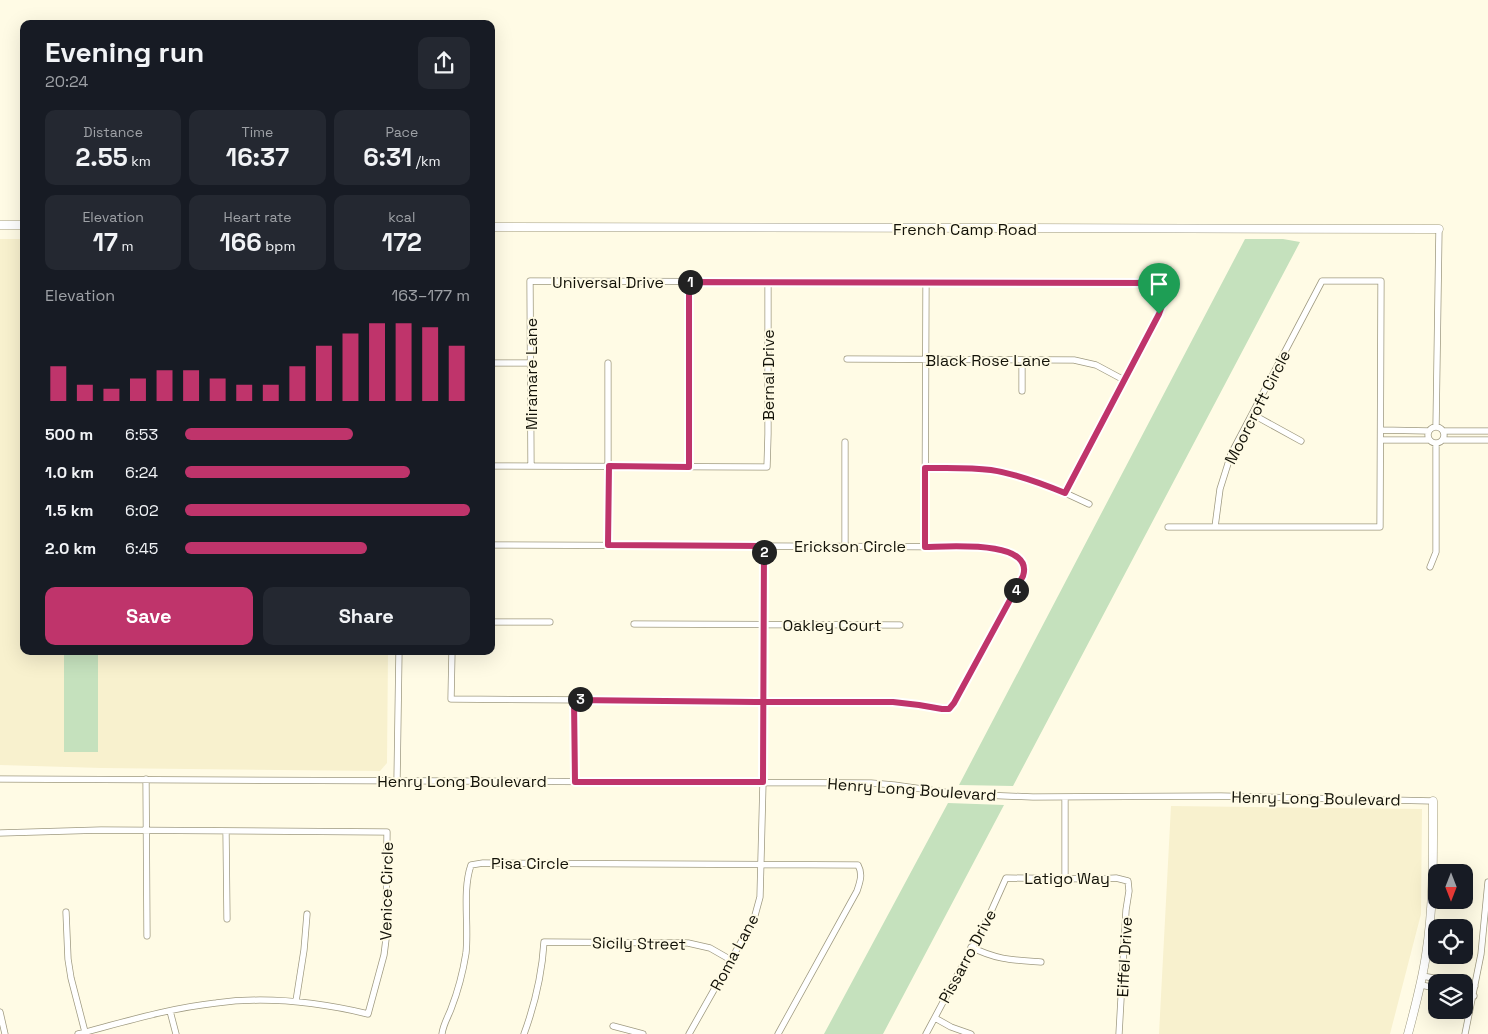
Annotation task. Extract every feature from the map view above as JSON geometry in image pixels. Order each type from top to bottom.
[{"type":"street","points":[[0,226],[20,225]]},
{"type":"street","name":"French Camp Road","points":[[495,227],[1439,229]]},
{"type":"street","points":[[1436,427],[1439,229]]},
{"type":"street","name":"Universal Drive","points":[[530,281],[1165,283],[1163,303],[1159,314],[1124,380]]},
{"type":"street","name":"Miramare Lane","points":[[530,281],[530,466]]},
{"type":"street","name":"Moorcroft Circle","points":[[1322,281],[1381,281],[1381,430],[1380,527],[1215,527],[1220,489],[1231,454],[1322,281]]},
{"type":"street","points":[[495,466],[689,467],[689,282]]},
{"type":"street","name":"Bernal Drive","points":[[689,467],[766,467],[768,424],[768,282]]},
{"type":"street","points":[[925,547],[926,282]]},
{"type":"street","name":"Black Rose Lane","points":[[847,359],[1074,360],[1104,369],[1124,380]]},
{"type":"street","points":[[1022,360],[1022,391]]},
{"type":"street","points":[[495,363],[530,363]]},
{"type":"street","points":[[608,363],[608,545]]},
{"type":"street","points":[[1065,493],[1124,380]]},
{"type":"street","points":[[1252,414],[1301,440]]},
{"type":"street","points":[[1381,430],[1429,430],[1436,427],[1443,430],[1488,430]]},
{"type":"street","points":[[1429,430],[1429,440]]},
{"type":"street","points":[[1443,430],[1445,435],[1443,440]]},
{"type":"street","points":[[1381,440],[1429,440],[1436,443],[1443,440],[1488,440]]},
{"type":"street","points":[[845,442],[845,546]]},
{"type":"street","points":[[1430,567],[1436,552],[1436,443]]},
{"type":"street","points":[[925,468],[970,468],[1027,478],[1089,504]]},
{"type":"street","points":[[1168,527],[1215,527]]},
{"type":"street","name":"Erickson Circle","points":[[452,655],[451,699],[893,702],[949,709],[954,703],[1025,570],[1022,560],[996,549],[845,546],[495,545]]},
{"type":"street","points":[[762,865],[764,546]]},
{"type":"street","points":[[495,622],[550,622]]},
{"type":"street","name":"Oakley Court","points":[[634,624],[900,625]]},
{"type":"street","points":[[397,781],[399,655]]},
{"type":"street","points":[[574,700],[575,782]]},
{"type":"street","name":"Henry Long Boulevard","points":[[0,779],[871,783],[958,794],[1065,798],[1221,796],[1433,801]]},
{"type":"street","points":[[146,779],[147,936]]},
{"type":"street","points":[[1065,798],[1065,879]]},
{"type":"street","points":[[1408,1034],[1426,955],[1432,897],[1433,801]]},
{"type":"street","name":"Venice Circle","points":[[0,833],[101,830],[387,832],[386,939],[384,955],[368,1014],[344,1008],[296,1001],[240,1000],[170,1011],[82,1033]]},
{"type":"street","points":[[226,831],[227,919]]},
{"type":"street","name":"Pisa Circle","points":[[442,1034],[457,992],[466,954],[467,876],[471,865],[483,863],[858,865],[861,870],[860,881],[852,902],[778,1034]]},
{"type":"street","name":"Roma Lane","points":[[690,1034],[754,919],[761,888],[762,865]]},
{"type":"street","name":"Latigo Way","points":[[1006,878],[1116,878],[1128,881]]},
{"type":"street","name":"Pissarro Drive","points":[[926,1034],[1006,878]]},
{"type":"street","name":"Eiffel Drive","points":[[1119,1034],[1129,891],[1128,881]]},
{"type":"street","points":[[1465,1034],[1476,986],[1486,917],[1488,882]]},
{"type":"street","points":[[66,912],[68,959],[82,1033]]},
{"type":"street","points":[[296,1001],[304,950],[307,914]]},
{"type":"street","name":"Sicily Street","points":[[524,1034],[541,973],[544,942],[688,943],[710,948],[731,960]]},
{"type":"street","points":[[971,947],[1000,959],[1041,962]]},
{"type":"street","points":[[1422,976],[1428,977]]},
{"type":"street","points":[[1420,985],[1428,986]]},
{"type":"street","points":[[170,1011],[176,1034]]},
{"type":"street","points":[[0,1012],[5,1034]]},
{"type":"street","points":[[935,1018],[951,1027],[971,1034]]},
{"type":"street","points":[[613,1026],[642,1034]]},
{"type":"shaded area","points":[[0,239],[20,239],[20,655],[388,655],[387,763],[380,771],[0,765]]},
{"type":"shaded area","points":[[1171,806],[1422,809],[1421,914],[1390,1034],[1159,1034]]},
{"type":"green space","points":[[1245,239],[1283,239],[1300,242],[1013,786],[959,785]]},
{"type":"green space","points":[[64,655],[98,655],[98,752],[64,752]]},
{"type":"green space","points":[[948,803],[1004,805],[883,1034],[824,1034]]},
{"type":"route","points":[[1159,314],[1065,493],[1027,478],[990,470],[925,468],[925,547],[983,547],[996,549],[1008,552],[1022,560],[1025,570],[954,703],[949,709],[893,702],[763,702],[755,702],[646,701],[602,699],[574,700],[575,782],[763,782],[763,702],[764,546],[608,545],[609,466],[689,467],[689,282],[1165,283],[1163,303],[1159,314]]}]
